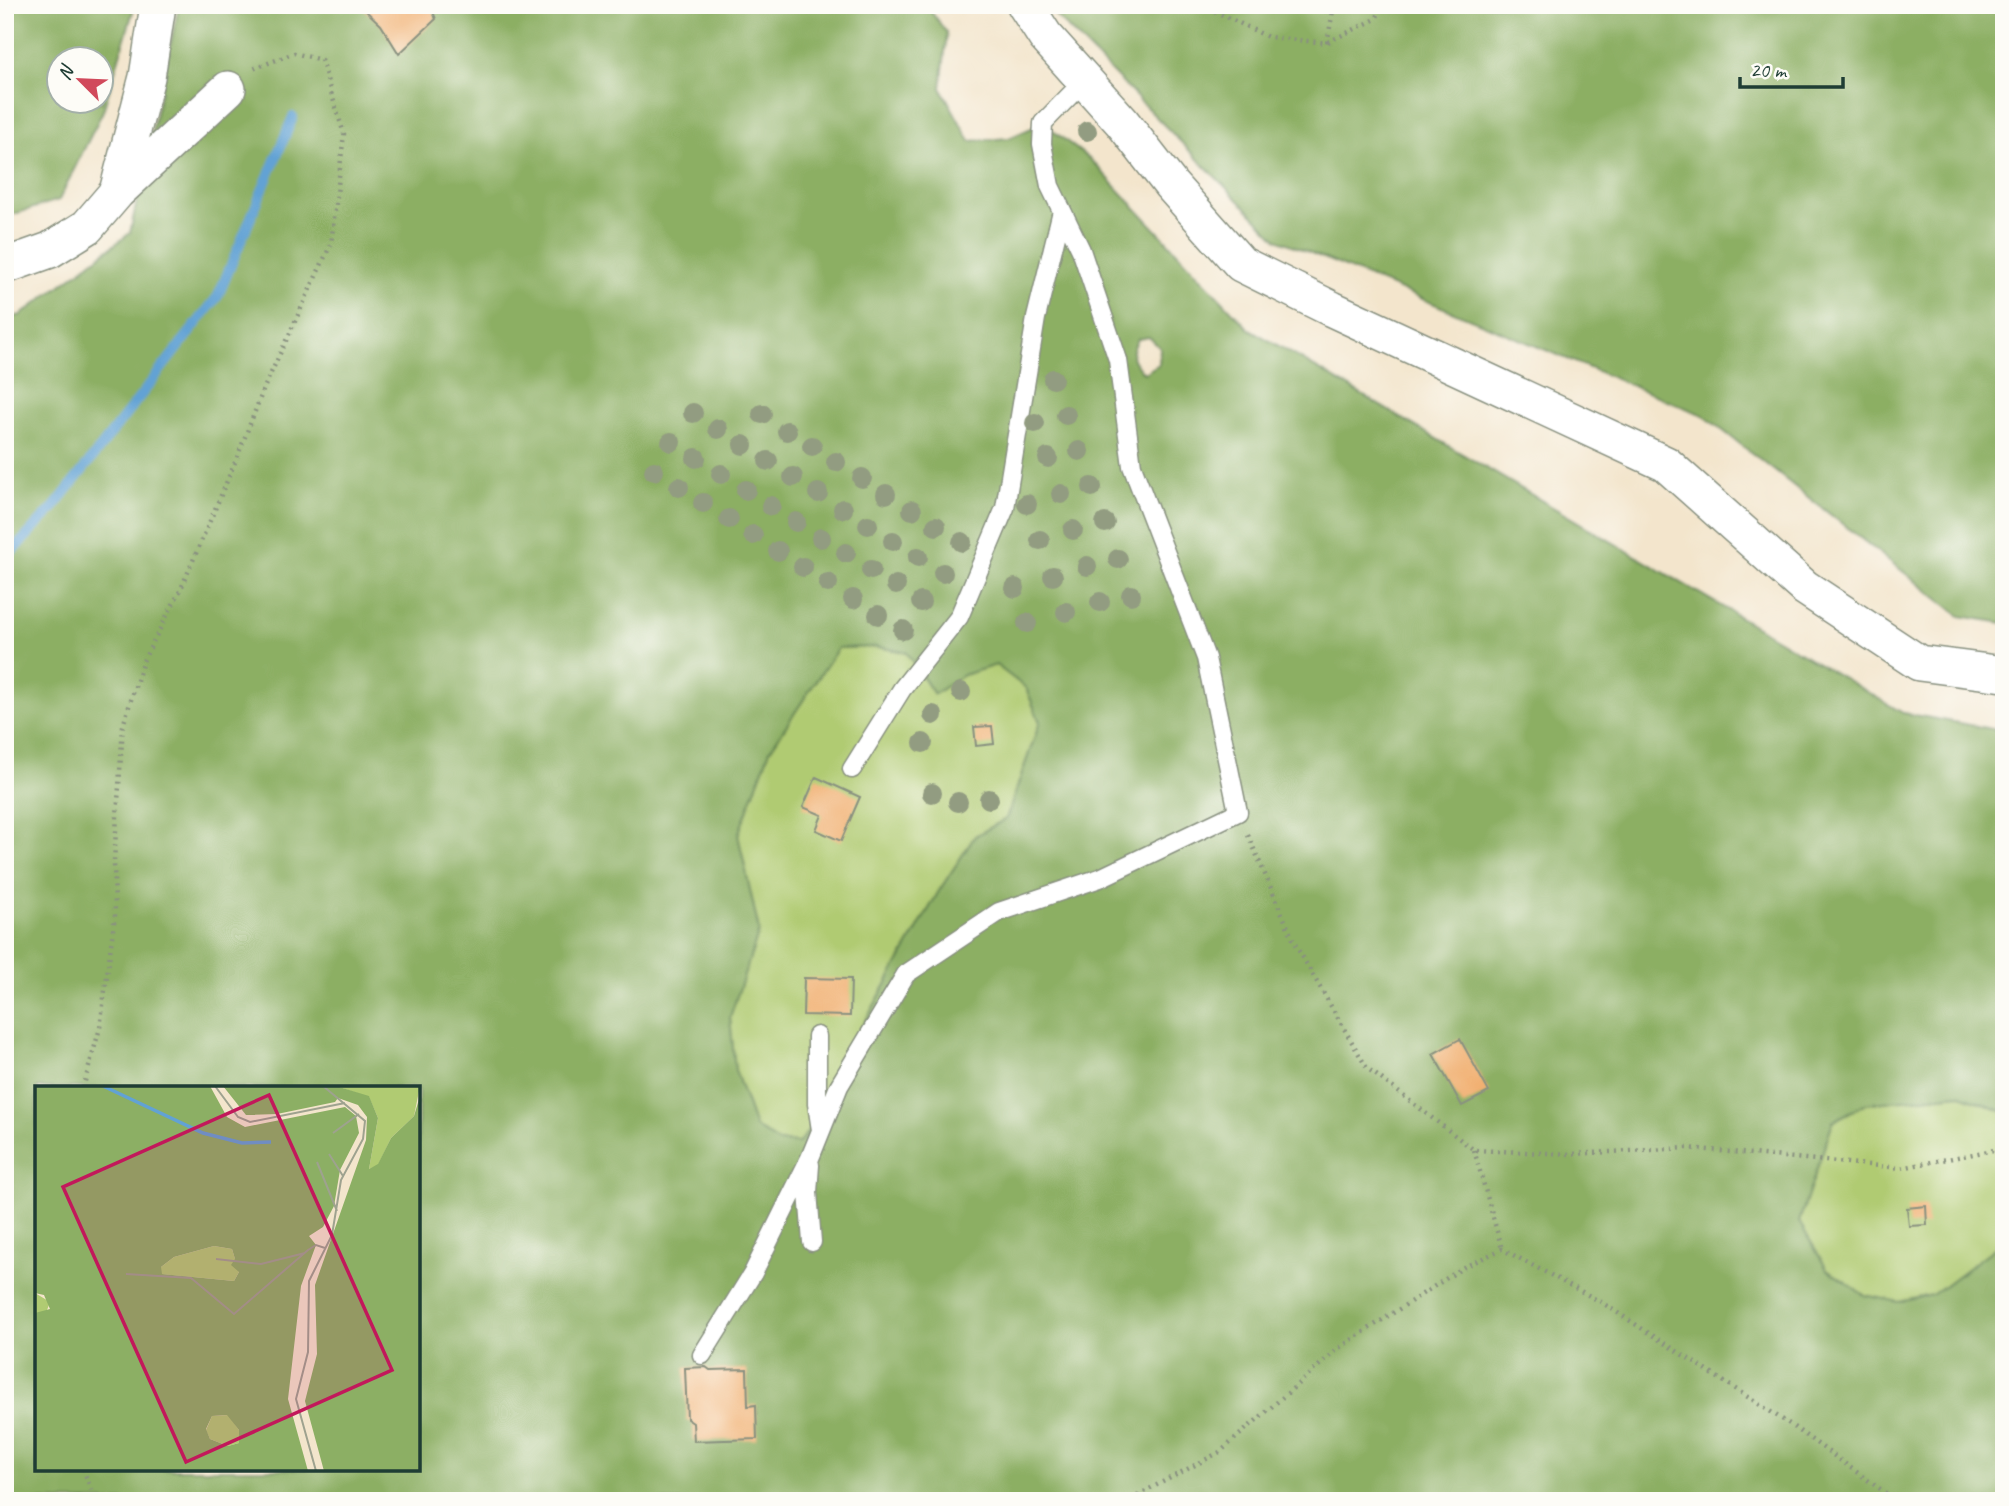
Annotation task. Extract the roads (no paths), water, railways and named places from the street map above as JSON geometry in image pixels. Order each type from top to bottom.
[{"type":"street","points":[[117,192],[147,77],[158,5]]},
{"type":"street","points":[[1025,5],[1045,36],[1122,122],[1171,186],[1241,264],[1666,464],[1804,587],[1919,663],[2004,674]]},
{"type":"street","points":[[5,266],[50,250],[87,227],[117,192],[228,89]]},
{"type":"lane","points":[[702,1355],[753,1273],[810,1158],[839,1086],[906,974],[999,912],[1100,878],[1238,812],[1206,657],[1132,466],[1118,360],[1081,250],[1049,186],[1042,144],[1043,123],[1085,80]]},
{"type":"lane","points":[[852,769],[902,689],[959,617],[1005,508],[1037,318],[1062,211]]},
{"type":"lane","points":[[817,1036],[817,1104],[821,1129]]},
{"type":"lane","points":[[810,1158],[808,1192],[812,1242]]},
{"type":"waterway","points":[[5,559],[55,506],[218,296],[293,117]]}]
